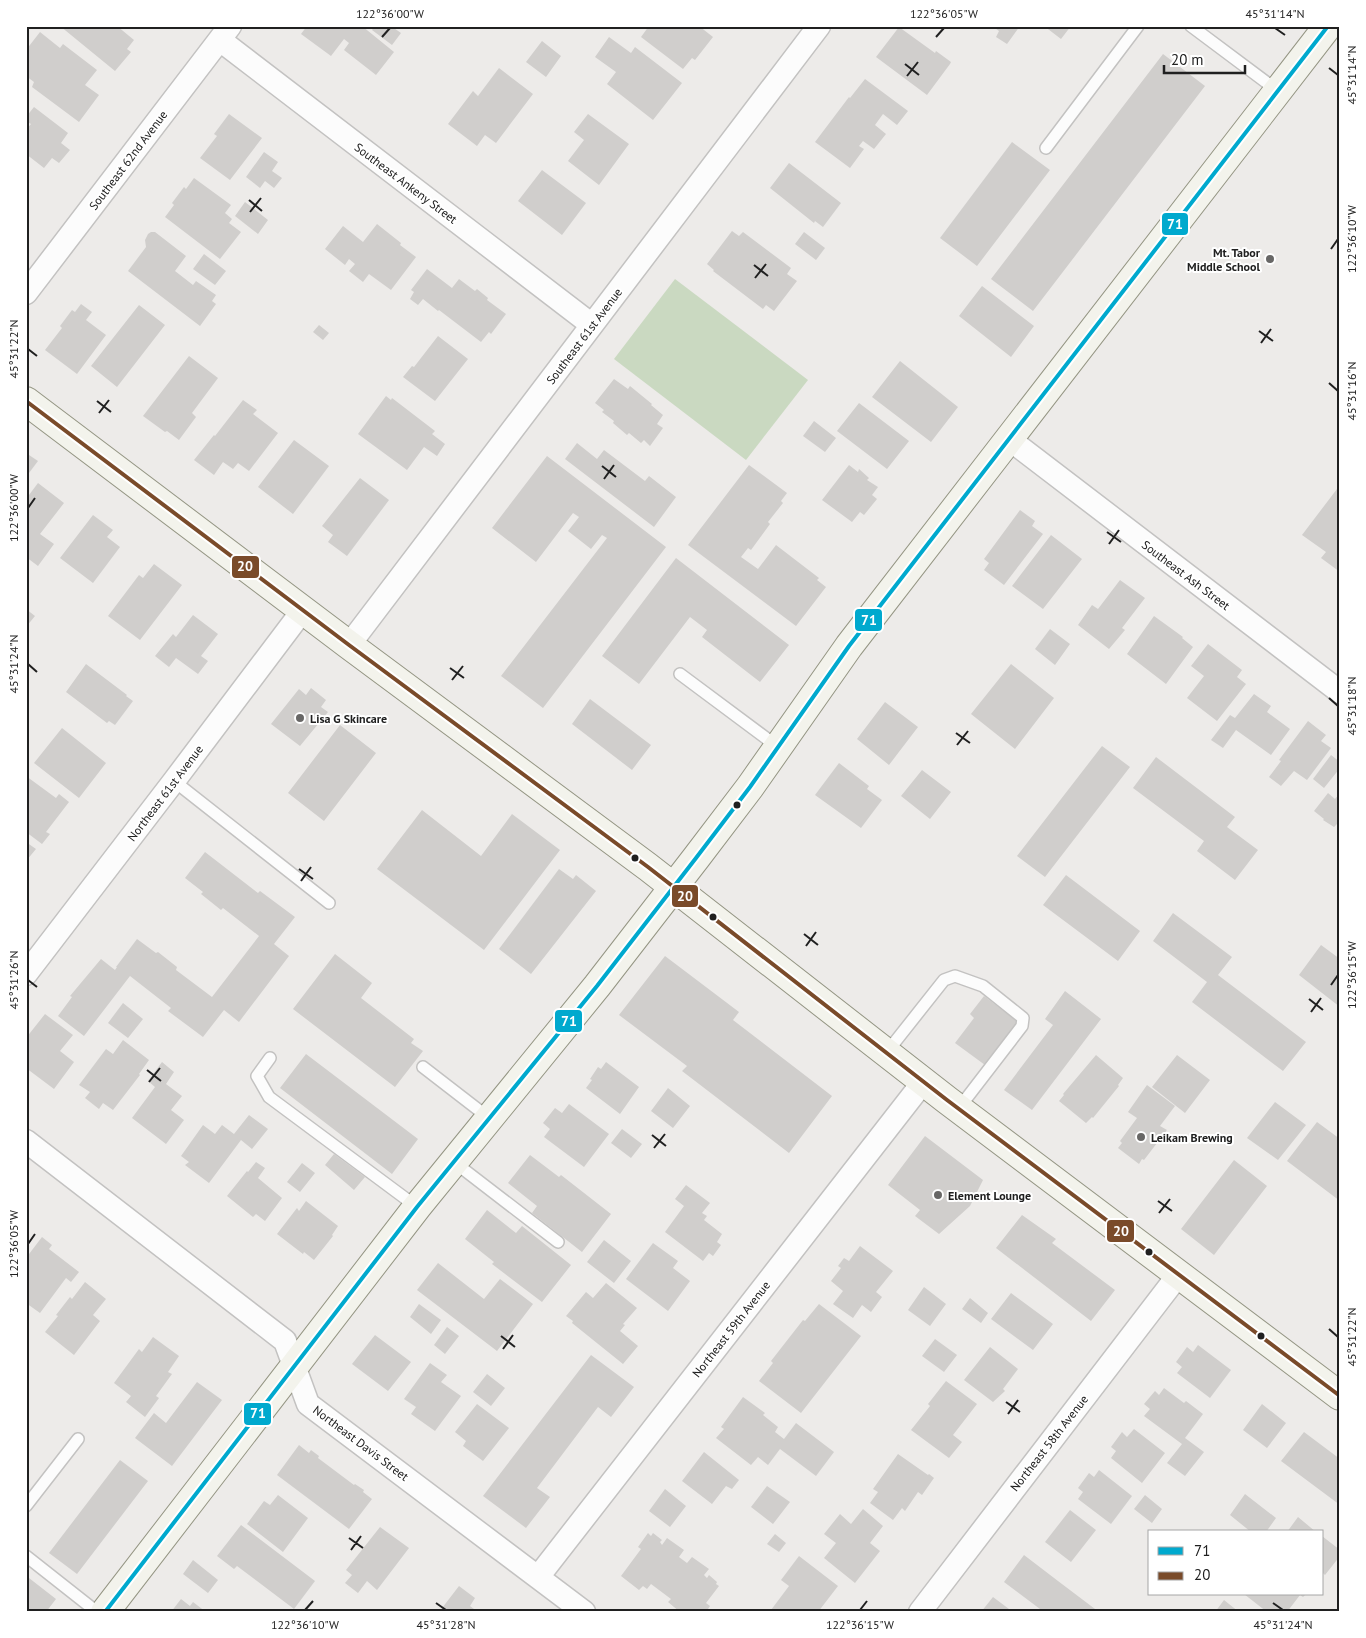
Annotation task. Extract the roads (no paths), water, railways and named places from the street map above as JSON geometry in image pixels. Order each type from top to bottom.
[{"type":"main road","points":[[104,1612],[417,1207],[597,986],[750,787],[849,646],[1328,26]]},
{"type":"main road","points":[[26,400],[673,887],[959,1108],[1340,1396]]},
{"type":"street","name":"Southeast 61st Avenue","points":[[349,645],[819,26]]},
{"type":"street","name":"Southeast Ankeny Street","points":[[225,33],[592,325]]},
{"type":"street","name":"Southeast 62nd Avenue","points":[[26,293],[225,33]]},
{"type":"street","name":"Southeast Ash Street","points":[[1009,439],[1340,692]]},
{"type":"street","name":"Northeast 61st Avenue","points":[[26,974],[303,610]]},
{"type":"street","name":"Northeast 59th Avenue","points":[[538,1577],[924,1081]]},
{"type":"street","name":"Northeast Davis Street","points":[[26,1141],[285,1341],[308,1404],[584,1612]]},
{"type":"street","name":"Northeast 58th Avenue","points":[[920,1612],[1179,1274]]},
{"type":"lane","points":[[1046,148],[1138,26]]},
{"type":"lane","points":[[1191,26],[1278,91]]},
{"type":"lane","points":[[680,674],[778,748]]},
{"type":"lane","points":[[174,781],[329,903]]},
{"type":"lane","points":[[887,1052],[944,980],[955,976],[983,986],[1023,1018],[1022,1026],[959,1108]]},
{"type":"lane","points":[[270,1058],[257,1076],[269,1097],[417,1207]]},
{"type":"lane","points":[[423,1067],[489,1118]]},
{"type":"lane","points":[[454,1162],[558,1242]]},
{"type":"lane","points":[[26,1506],[78,1439]]},
{"type":"lane","points":[[26,1556],[97,1612]]},
{"type":"place","name":"Mt. Tabor Middle School","points":[[1270,259]]},
{"type":"place","name":"Lisa G Skincare","points":[[300,718]]},
{"type":"place","name":"Leikam Brewing","points":[[1141,1137]]},
{"type":"place","name":"Element Lounge","points":[[938,1195]]}]
